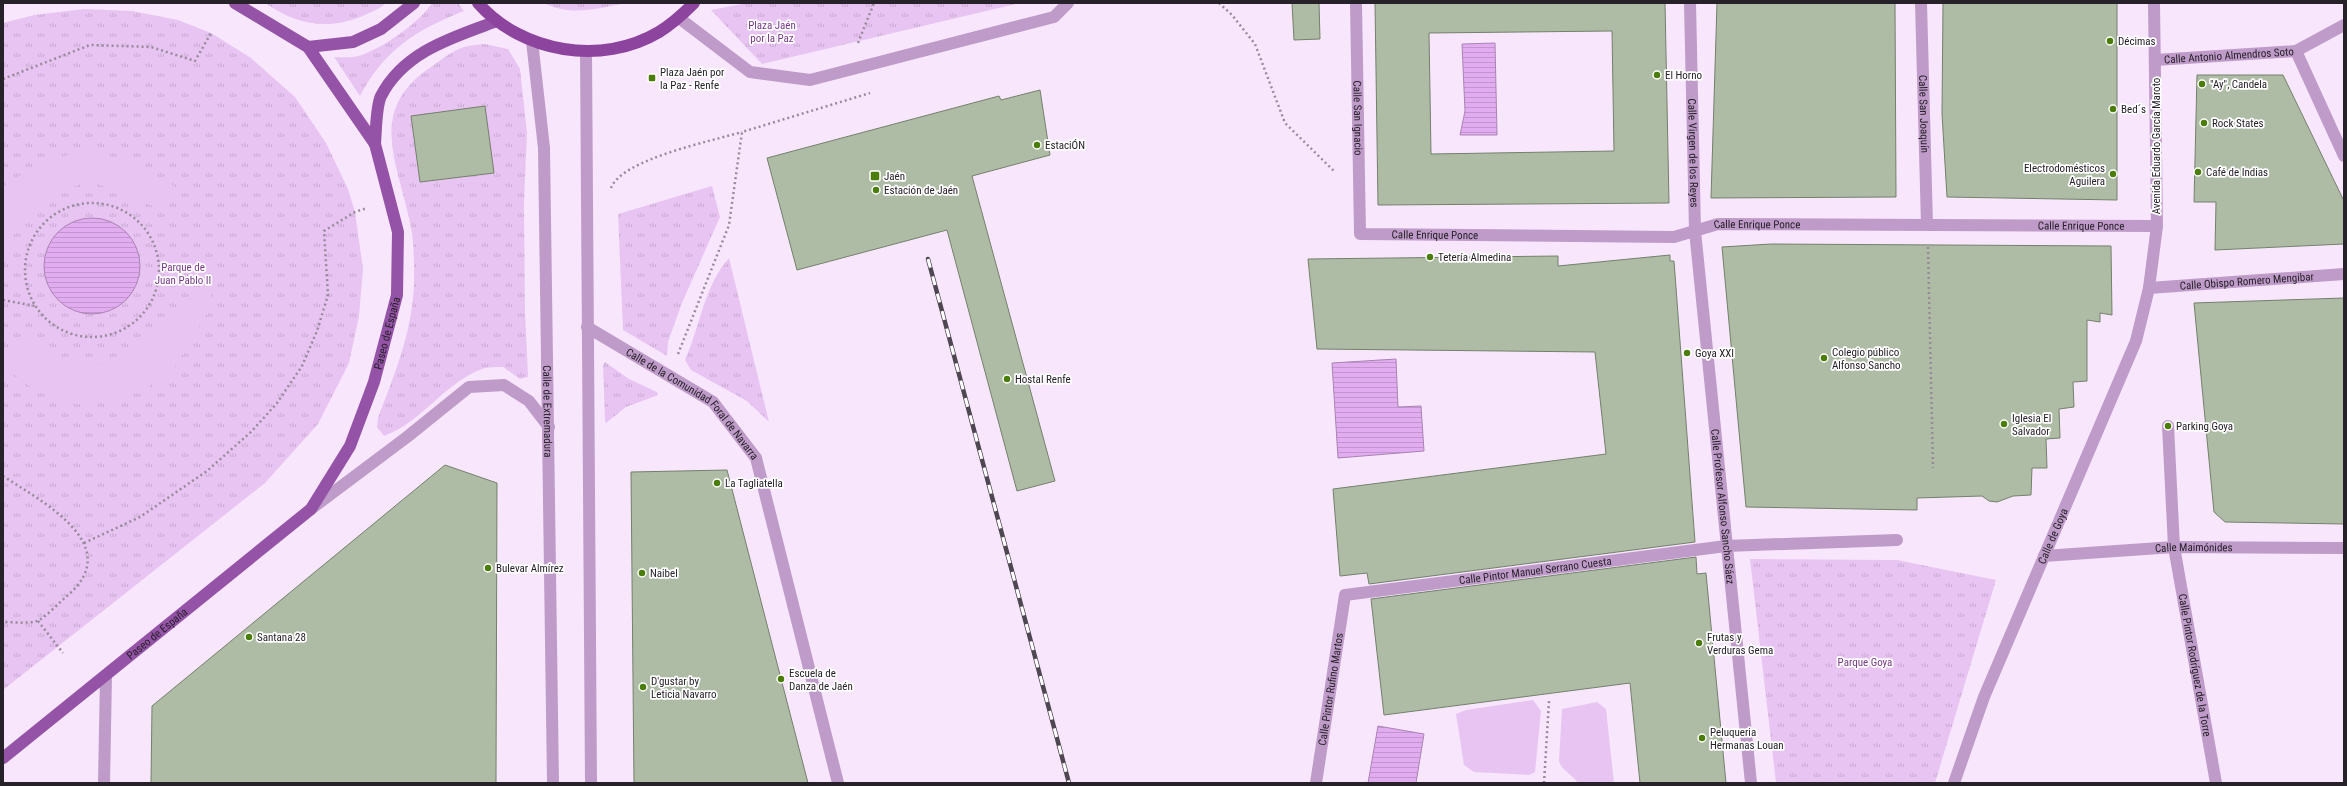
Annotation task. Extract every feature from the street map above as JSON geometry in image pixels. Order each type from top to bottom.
[{"type":"highway","points":[[478,3],[497,21],[532,41],[559,49],[586,51],[611,49],[636,43],[658,32],[679,18],[694,3]]},
{"type":"main road","name":"Paseo de España","points":[[3,758],[311,509],[350,446],[374,382],[397,295],[398,232],[375,144],[308,47],[235,3]]},
{"type":"main road","points":[[308,47],[353,42],[381,28],[414,3]]},
{"type":"main road","name":"Paseo de España","points":[[375,144],[381,96],[404,66],[432,45],[497,21]]},
{"type":"street","points":[[679,18],[750,72],[810,80],[1054,17],[1068,3]]},
{"type":"street","name":"Calle San Ignacio","points":[[1356,3],[1360,234]]},
{"type":"street","name":"Calle Virgen de los Reyes","points":[[1690,3],[1695,231]]},
{"type":"street","name":"Calle San Joaquín","points":[[1921,3],[1927,225]]},
{"type":"street","name":"Avenida Eduardo García Maroto","points":[[2149,288],[2157,226],[2154,3]]},
{"type":"street","name":"Calle Antonio Almendros Soto","points":[[2155,60],[2296,51],[2344,25]]},
{"type":"street","name":"Calle de Extremadura","points":[[532,41],[544,148],[553,783]]},
{"type":"street","points":[[586,51],[591,783]]},
{"type":"street","points":[[2296,51],[2344,156]]},
{"type":"street","name":"Calle Enrique Ponce","points":[[1360,234],[1674,237],[1718,224],[2157,226]]},
{"type":"street","name":"Calle Profesor Alfonso Sancho Sáez","points":[[1695,231],[1750,783]]},
{"type":"street","name":"Calle Obispo Romero Mengibar","points":[[2149,288],[2344,274]]},
{"type":"street","name":"Calle de Goya","points":[[1954,783],[1984,698],[2136,341],[2149,288]]},
{"type":"street","name":"Calle de la Comunidad Foral de Navarra","points":[[587,326],[713,402],[756,458],[838,783]]},
{"type":"street","name":"Paseo de España","points":[[311,509],[407,437],[469,387],[504,385],[529,401],[549,427]]},
{"type":"street","name":"Calle Pintor Rodríguez de la Torre","points":[[2168,426],[2174,547],[2216,783]]},
{"type":"street","name":"Calle Pintor Manuel Serrano Cuesta","points":[[1345,595],[1726,546],[1897,540]]},
{"type":"street","name":"Calle Maimónides","points":[[2044,556],[2174,547],[2344,548]]},
{"type":"street","name":"Calle Pintor Rufino Martos","points":[[1316,783],[1345,595]]},
{"type":"street","points":[[104,783],[106,676]]},
{"type":"street","points":[[1957,771],[1962,783]]},
{"type":"path","points":[[858,43],[874,3]]},
{"type":"path","points":[[1219,3],[1232,15],[1255,44],[1285,123],[1329,167],[1360,188]]},
{"type":"path","points":[[3,79],[90,45],[150,47],[195,62],[211,33]]},
{"type":"path","points":[[610,190],[611,186],[620,177],[646,159],[742,132],[870,93]]},
{"type":"path","points":[[675,361],[729,225],[742,132]]},
{"type":"path","points":[[3,300],[35,306],[50,322],[75,334],[89,337],[110,335],[129,326],[144,311],[155,293],[159,272],[156,251],[146,230],[129,214],[109,205],[85,203],[63,209],[44,221],[31,240],[25,262],[26,285],[35,306]]},
{"type":"path","points":[[84,543],[140,517],[207,471],[252,431],[277,403],[302,366],[317,331],[328,295],[324,231],[355,212],[367,208]]},
{"type":"path","points":[[1927,225],[1933,468]]},
{"type":"path","points":[[3,476],[70,523],[84,543],[88,564],[82,582],[38,621],[3,622]]},
{"type":"path","points":[[38,621],[63,653]]},
{"type":"path","points":[[1544,783],[1549,701]]},
{"type":"green space","points":[[265,3],[386,3],[375,11],[341,23],[315,24],[290,17]]},
{"type":"green space","points":[[432,3],[458,3],[464,11],[431,26],[403,43],[380,66],[369,80],[360,96],[334,57],[356,57],[379,47],[410,26]]},
{"type":"green space","points":[[544,3],[626,3],[595,9],[564,10]]},
{"type":"green space","name":"Plaza Jaén por la Paz","points":[[747,3],[1020,3],[762,64],[711,10]]},
{"type":"green space","name":"Parque de Juan Pablo II","points":[[84,9],[132,11],[178,20],[211,33],[251,58],[295,97],[326,143],[348,189],[355,212],[363,269],[359,316],[349,363],[318,424],[265,483],[3,690],[3,23],[34,15]]},
{"type":"green space","points":[[485,44],[508,49],[520,69],[527,133],[524,203],[525,310],[528,377],[520,379],[503,367],[485,368],[458,382],[411,421],[398,430],[384,436],[377,427],[378,418],[398,365],[408,330],[414,274],[414,248],[411,229],[394,159],[392,139],[393,119],[399,101],[411,84],[431,67],[448,55],[462,48],[472,45]]},
{"type":"green space","points":[[90,151],[134,162],[177,188],[161,209],[90,181],[52,194],[15,230],[3,264],[3,187],[44,163],[65,156]]},
{"type":"green space","points":[[712,186],[720,217],[682,303],[668,342],[667,356],[623,330],[618,214]]},
{"type":"green space","points":[[729,258],[769,422],[747,401],[691,370],[685,360],[708,294],[721,269]]},
{"type":"green space","points":[[213,288],[206,315],[173,370],[139,393],[77,404],[32,388],[3,366],[3,353],[26,335],[42,352],[95,366],[135,348],[183,304]]},
{"type":"green space","points":[[605,362],[629,379],[657,392],[658,395],[626,407],[606,423],[603,365]]},
{"type":"green space","name":"Parque Goya","points":[[1750,559],[1897,560],[1996,580],[1935,783],[1776,783]]},
{"type":"green space","points":[[1533,700],[1541,711],[1535,772],[1529,775],[1474,772],[1464,765],[1456,714],[1466,710]]},
{"type":"green space","points":[[1597,702],[1606,709],[1614,783],[1578,783],[1562,767],[1559,761],[1562,709]]},
{"type":"shaded area","points":[[1495,43],[1497,135],[1460,135],[1465,111],[1462,44]]},
{"type":"shaded area","points":[[92,218],[110,222],[126,232],[136,248],[140,266],[136,284],[126,300],[110,310],[92,314],[74,310],[58,300],[48,284],[44,266],[48,248],[58,232],[74,222]]},
{"type":"shaded area","points":[[1396,359],[1398,407],[1421,406],[1424,451],[1338,458],[1332,363]]},
{"type":"shaded area","points":[[1378,726],[1424,734],[1416,783],[1368,783]]},
{"type":"building","points":[[1292,3],[1319,3],[1320,39],[1294,40]]},
{"type":"building","points":[[1375,3],[1665,3],[1669,203],[1378,205]],"holes":[[[1612,31],[1614,151],[1431,154],[1429,33]]]},
{"type":"building","points":[[1717,3],[1895,3],[1896,197],[1711,198]]},
{"type":"building","points":[[1943,3],[2117,3],[2117,200],[1947,197],[1942,114]]},
{"type":"building","points":[[2197,75],[2283,75],[2344,201],[2344,244],[2215,250],[2216,202],[2194,202]]},
{"type":"building","name":"Estación de Jaén","points":[[1040,90],[1050,155],[972,176],[1055,481],[1017,491],[947,230],[797,270],[767,158],[999,96],[1001,100]]},
{"type":"building","points":[[485,106],[494,173],[420,182],[411,116]]},
{"type":"building","points":[[1771,244],[2111,246],[2112,315],[2100,313],[2100,322],[2087,320],[2087,381],[2073,382],[2074,407],[2059,409],[2060,438],[2046,439],[2047,468],[2032,468],[2031,495],[2013,496],[1997,502],[1989,501],[1982,496],[1917,498],[1917,510],[1746,507],[1722,247]]},
{"type":"building","points":[[1670,255],[1670,261],[1674,261],[1695,542],[1369,584],[1367,573],[1340,576],[1333,489],[1606,454],[1595,352],[1317,349],[1308,259],[1558,256],[1558,266]]},
{"type":"building","points":[[2344,298],[2344,524],[2225,522],[2214,512],[2194,303]]},
{"type":"building","points":[[445,465],[497,483],[496,783],[151,783],[152,706]]},
{"type":"building","points":[[727,470],[808,783],[634,783],[631,472]]},
{"type":"building","points":[[1696,557],[1697,574],[1706,573],[1726,783],[1640,783],[1630,683],[1384,715],[1371,599]]},
{"type":"railway","points":[[928,259],[1069,783]]},
{"type":"place","name":"Décimas","points":[[2110,41]]},
{"type":"place","name":"El Horno","points":[[1657,75]]},
{"type":"place","name":"Plaza Jaén por la Paz - Renfe","points":[[652,78]]},
{"type":"place","name":"\"Ay\", Candela","points":[[2202,84]]},
{"type":"place","name":"Bed´s","points":[[2113,109]]},
{"type":"place","name":"Rock States","points":[[2204,123]]},
{"type":"place","name":"EstaciÓN","points":[[1037,145]]},
{"type":"place","name":"Café de Indias","points":[[2198,172]]},
{"type":"place","name":"Electrodomésticos Aguilera","points":[[2113,174]]},
{"type":"place","name":"Jaén","points":[[875,176]]},
{"type":"place","name":"Estación de Jaén","points":[[876,190]]},
{"type":"place","name":"Tetería Almedina","points":[[1430,257]]},
{"type":"place","name":"Goya XXI","points":[[1687,353]]},
{"type":"place","name":"Colegio público Alfonso Sancho","points":[[1824,358]]},
{"type":"place","name":"Hostal Renfe","points":[[1007,379]]},
{"type":"place","name":"Iglesia El Salvador","points":[[2004,424]]},
{"type":"place","name":"Parking Goya","points":[[2168,426]]},
{"type":"place","name":"La Tagliatella","points":[[717,483]]},
{"type":"place","name":"Bulevar Almírez","points":[[488,568]]},
{"type":"place","name":"Naibel","points":[[642,573]]},
{"type":"place","name":"Santana 28","points":[[249,637]]},
{"type":"place","name":"Frutas y Verduras Gema","points":[[1699,643]]},
{"type":"place","name":"Escuela de Danza de Jaén","points":[[781,679]]},
{"type":"place","name":"D'gustar by Leticia Navarro","points":[[643,687]]},
{"type":"place","name":"Peluqueria Hermanas Louan","points":[[1702,738]]}]
